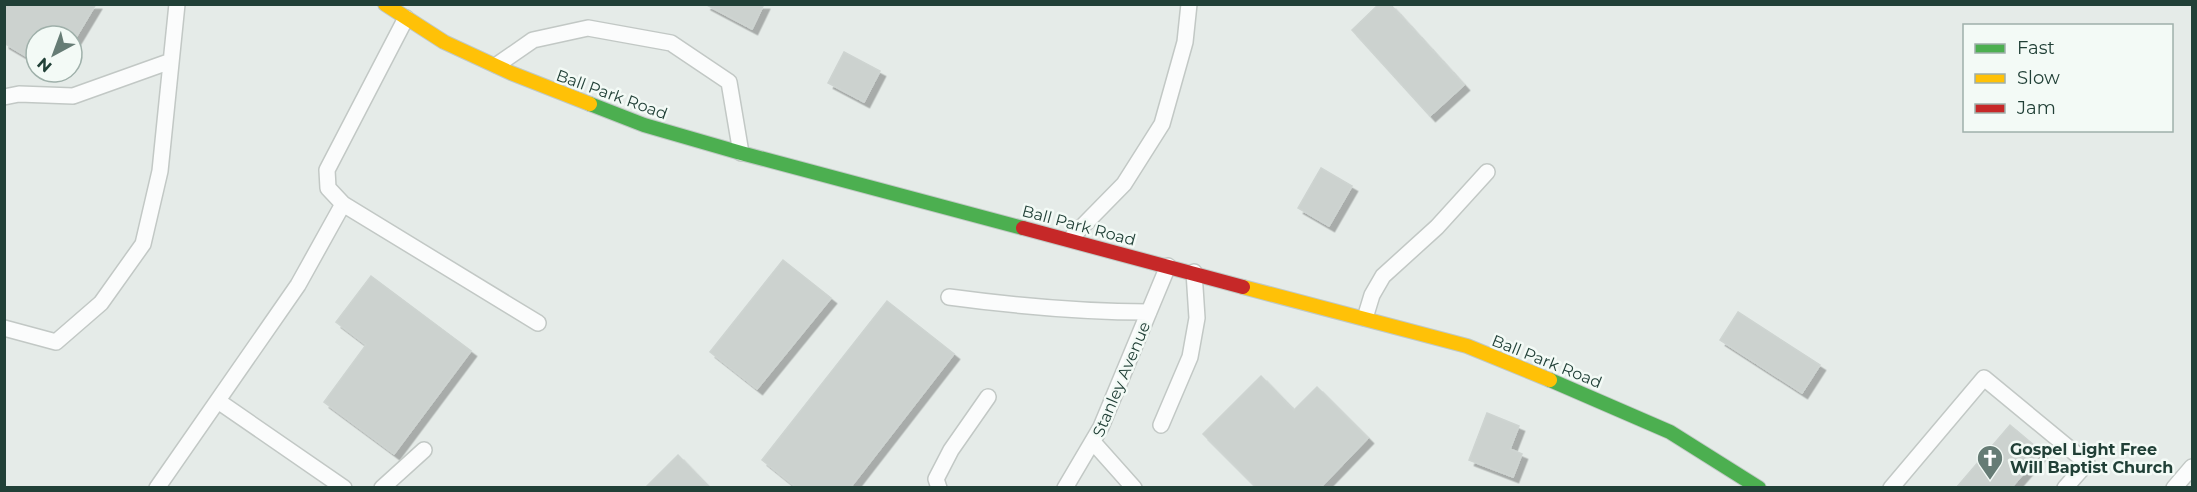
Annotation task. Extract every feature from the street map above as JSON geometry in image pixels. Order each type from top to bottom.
[{"type":"street","name":"Ball Park Road","points":[[385,4],[444,42],[496,66],[644,125],[741,153],[1467,346],[1670,432],[1759,488]]},
{"type":"lane","points":[[4,328],[56,342],[101,303],[143,244],[160,171],[177,4]]},
{"type":"lane","points":[[1070,240],[1124,184],[1162,124],[1185,42],[1189,4]]},
{"type":"lane","points":[[406,18],[327,170],[328,188],[343,204],[538,323]]},
{"type":"lane","points":[[496,66],[532,40],[588,28],[671,44],[729,82],[741,153]]},
{"type":"lane","points":[[4,97],[19,94],[73,96],[171,61]]},
{"type":"lane","points":[[1365,318],[1372,295],[1383,276],[1437,227],[1487,172]]},
{"type":"lane","points":[[157,488],[298,285],[343,204]]},
{"type":"lane","name":"Stanley Avenue","points":[[1065,488],[1101,427],[1168,266]]},
{"type":"lane","points":[[1161,425],[1190,357],[1197,318],[1194,272]]},
{"type":"lane","points":[[949,297],[1020,307],[1089,312],[1149,312]]},
{"type":"lane","points":[[1891,488],[1984,378],[2087,463],[2066,488]]},
{"type":"lane","points":[[939,488],[936,478],[951,450],[988,397]]},
{"type":"lane","points":[[218,401],[344,488]]},
{"type":"lane","points":[[1094,442],[1134,488]]},
{"type":"lane","points":[[382,488],[424,450]]},
{"type":"lane","points":[[2174,488],[2193,467]]},
{"type":"building","points":[[4,4],[96,4],[84,24],[24,24],[24,55],[4,43]]},
{"type":"building","points":[[705,4],[764,4],[752,29]]},
{"type":"building","points":[[1379,4],[1390,4],[1464,85],[1430,116],[1352,30]]},
{"type":"building","points":[[844,52],[880,71],[864,102],[828,83]]},
{"type":"building","points":[[1321,168],[1352,186],[1329,226],[1298,208]]},
{"type":"building","points":[[783,260],[831,298],[757,389],[710,352]]},
{"type":"building","points":[[371,276],[471,351],[394,454],[324,402],[366,345],[336,322]]},
{"type":"building","points":[[887,301],[954,354],[850,488],[797,488],[762,460]]},
{"type":"building","points":[[1738,312],[1820,365],[1802,393],[1720,340]]},
{"type":"building","points":[[1261,376],[1294,410],[1317,387],[1368,438],[1320,488],[1257,488],[1203,434]]},
{"type":"building","points":[[1487,413],[1519,426],[1510,449],[1522,454],[1513,477],[1469,460]]},
{"type":"building","points":[[2010,425],[2042,452],[2011,488],[1956,488]]},
{"type":"building","points":[[678,455],[710,488],[645,488]]},
{"type":"traffic: fast","points":[[590,104],[644,125],[741,153],[1023,228]]},
{"type":"traffic: fast","points":[[1550,380],[1670,432],[1759,488]]},
{"type":"traffic: slow","points":[[385,4],[444,42],[511,73],[590,104]]},
{"type":"traffic: slow","points":[[1243,287],[1467,346],[1550,380]]},
{"type":"traffic: jam","points":[[1023,228],[1243,287]]},
{"type":"place","name":"Gospel Light Free Will Baptist Church","points":[[1990,481]]}]
